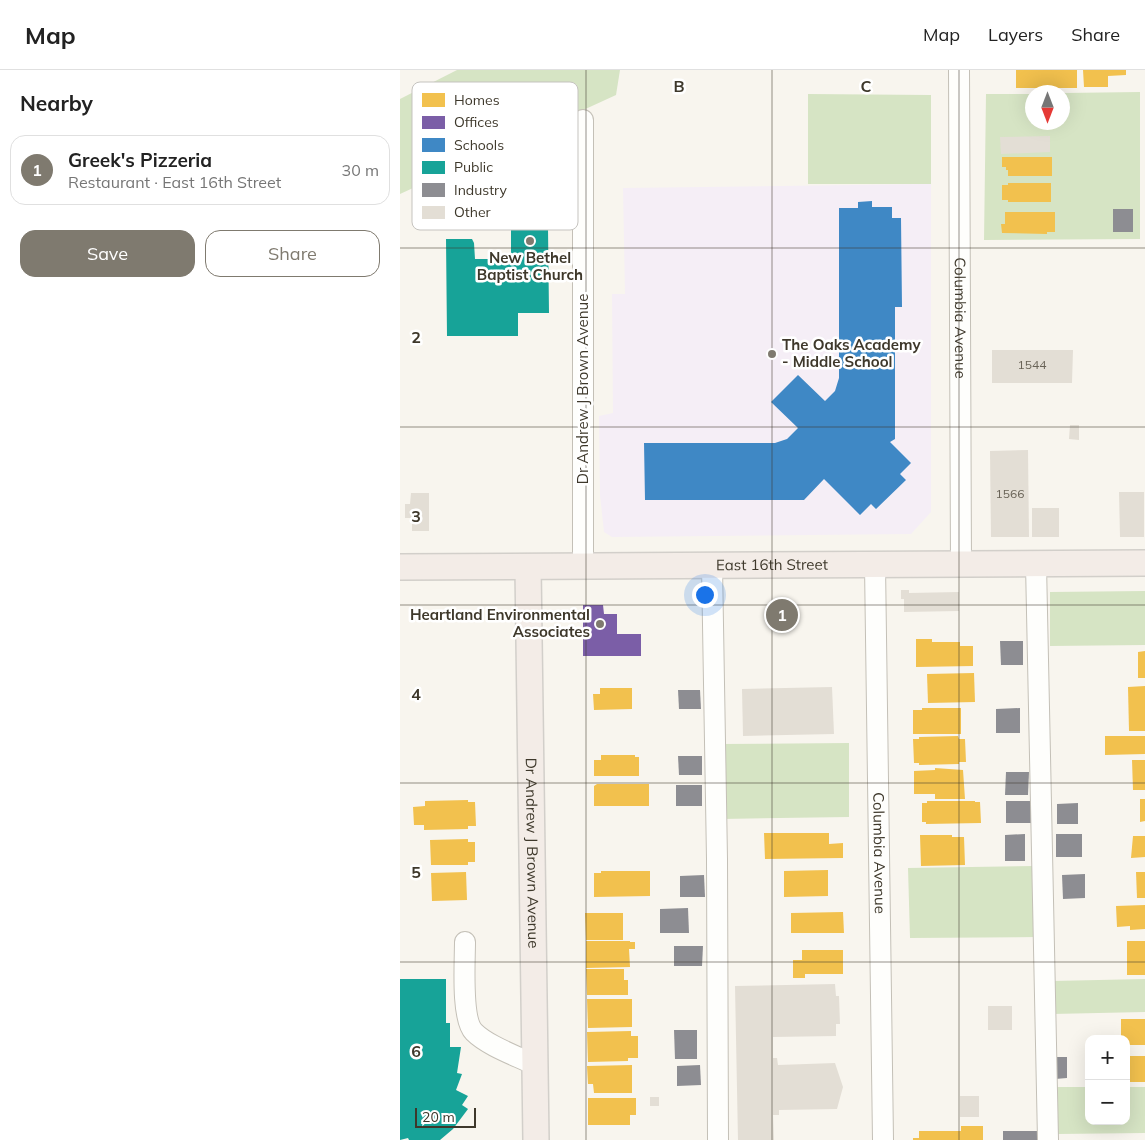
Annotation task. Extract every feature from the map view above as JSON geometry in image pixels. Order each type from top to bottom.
[{"type":"main road","name":"East 16th Street","points":[[400,567],[1145,563]]},
{"type":"main road","name":"Dr Andrew J Brown Avenue","points":[[528,567],[536,1140]]},
{"type":"street","name":"Columbia Avenue","points":[[959,70],[961,564]]},
{"type":"street","name":"Dr Andrew J Brown Avenue","points":[[583,120],[583,567]]},
{"type":"street","points":[[1036,564],[1048,1140]]},
{"type":"street","name":"Columbia Avenue","points":[[875,565],[883,1140]]},
{"type":"street","points":[[712,566],[717,859],[718,1140]]},
{"type":"street","points":[[465,942],[466,1017],[473,1031],[499,1048],[535,1065]]},
{"type":"shaded area","name":"The Oaks Academy - Middle School","points":[[931,184],[931,512],[911,534],[612,537],[604,532],[600,495],[599,416],[613,413],[612,294],[625,294],[623,188]]},
{"type":"green space","points":[[457,70],[620,70],[616,95],[578,112],[578,82],[433,82]]},
{"type":"green space","points":[[1140,92],[1140,239],[984,240],[986,94],[1025,94],[1025,130],[1070,130],[1070,93]]},
{"type":"green space","points":[[412,93],[412,188],[400,194],[400,99]]},
{"type":"green space","points":[[808,94],[931,95],[931,184],[808,184]]},
{"type":"green space","points":[[1145,591],[1145,645],[1050,646],[1050,592]]},
{"type":"green space","points":[[849,743],[849,817],[722,819],[720,744]]},
{"type":"green space","points":[[1035,866],[1037,937],[910,938],[908,868]]},
{"type":"green space","points":[[1145,979],[1145,1012],[1052,1014],[1052,981]]},
{"type":"green space","points":[[1056,1087],[1085,1087],[1085,1125],[1130,1125],[1130,1087],[1145,1087],[1145,1133],[1058,1134]]},
{"type":"building: Homes","points":[[1016,70],[1077,70],[1077,88],[1070,88],[1070,85],[1025,85],[1025,88],[1016,88]]},
{"type":"building: Homes","points":[[1083,70],[1126,70],[1126,75],[1108,76],[1108,87],[1084,87]]},
{"type":"building: Homes","points":[[1002,157],[1052,157],[1052,176],[1008,176],[1006,167],[1002,167]]},
{"type":"building: Homes","points":[[1008,183],[1051,183],[1051,202],[1008,202],[1008,200],[1002,200],[1002,185],[1008,185]]},
{"type":"building: Homes","points":[[1005,212],[1055,212],[1055,232],[1047,232],[1047,234],[1002,233],[1001,224],[1005,224]]},
{"type":"building: Homes","points":[[916,639],[932,639],[932,642],[960,642],[960,646],[973,646],[973,666],[916,667]]},
{"type":"building: Homes","points":[[1145,651],[1145,678],[1138,678],[1138,652]]},
{"type":"building: Homes","points":[[974,673],[975,702],[928,703],[927,674]]},
{"type":"building: Homes","points":[[1145,686],[1145,731],[1129,731],[1128,687]]},
{"type":"building: Homes","points":[[600,688],[632,688],[632,709],[594,710],[593,694],[600,694]]},
{"type":"building: Homes","points":[[922,708],[961,708],[961,734],[913,734],[913,710],[922,710]]},
{"type":"building: Homes","points":[[958,736],[959,739],[965,739],[966,762],[959,762],[959,764],[919,765],[919,763],[914,763],[913,739],[919,739],[919,737]]},
{"type":"building: Homes","points":[[1105,736],[1145,736],[1145,754],[1105,755]]},
{"type":"building: Homes","points":[[601,755],[635,755],[635,757],[639,757],[639,776],[594,776],[594,760],[601,760]]},
{"type":"building: Homes","points":[[1132,760],[1145,760],[1145,790],[1133,790]]},
{"type":"building: Homes","points":[[935,768],[963,770],[965,799],[935,799],[935,794],[914,794],[914,771],[935,770]]},
{"type":"building: Homes","points":[[597,784],[649,784],[649,806],[594,806],[594,786]]},
{"type":"building: Homes","points":[[1140,799],[1145,799],[1145,821],[1140,822]]},
{"type":"building: Homes","points":[[468,800],[468,802],[475,802],[476,826],[468,826],[468,829],[424,830],[424,825],[414,825],[413,807],[425,806],[425,801]]},
{"type":"building: Homes","points":[[927,801],[980,802],[981,823],[926,824],[926,822],[922,822],[922,803],[927,803]]},
{"type":"building: Homes","points":[[764,833],[829,833],[829,844],[843,843],[843,858],[765,859]]},
{"type":"building: Homes","points":[[920,835],[964,837],[965,865],[921,866]]},
{"type":"building: Homes","points":[[1133,836],[1145,836],[1145,857],[1131,858]]},
{"type":"building: Homes","points":[[468,839],[468,842],[475,842],[475,862],[468,862],[468,865],[431,865],[430,840]]},
{"type":"building: Homes","points":[[828,870],[828,896],[784,897],[784,871]]},
{"type":"building: Homes","points":[[601,871],[650,871],[650,896],[594,897],[594,873],[601,873]]},
{"type":"building: Homes","points":[[466,872],[467,900],[432,901],[431,873]]},
{"type":"building: Homes","points":[[1136,872],[1145,872],[1145,898],[1137,898]]},
{"type":"building: Homes","points":[[1145,905],[1145,929],[1130,930],[1130,926],[1117,927],[1116,906]]},
{"type":"building: Homes","points":[[843,912],[844,933],[791,933],[791,913]]},
{"type":"building: Homes","points":[[585,913],[623,913],[623,940],[586,940]]},
{"type":"building: Homes","points":[[586,941],[635,942],[635,949],[629,949],[630,967],[586,968]]},
{"type":"building: Homes","points":[[1127,941],[1145,941],[1145,975],[1127,975]]},
{"type":"building: Homes","points":[[802,950],[843,950],[843,974],[805,974],[805,978],[793,978],[793,960],[802,960]]},
{"type":"building: Homes","points":[[586,969],[624,969],[624,980],[628,980],[628,995],[587,995]]},
{"type":"building: Homes","points":[[587,999],[632,999],[632,1027],[588,1028]]},
{"type":"building: Homes","points":[[1121,1019],[1145,1019],[1145,1045],[1130,1045],[1130,1035],[1121,1035]]},
{"type":"building: Homes","points":[[631,1031],[631,1036],[638,1036],[638,1058],[628,1058],[628,1061],[588,1062],[587,1032]]},
{"type":"building: Homes","points":[[1130,1056],[1145,1056],[1145,1082],[1130,1082]]},
{"type":"building: Homes","points":[[632,1065],[632,1093],[594,1093],[593,1084],[588,1084],[587,1066]]},
{"type":"building: Homes","points":[[588,1098],[636,1098],[636,1115],[630,1115],[630,1125],[588,1125]]},
{"type":"building: Homes","points":[[961,1126],[983,1126],[983,1140],[913,1140],[913,1138],[919,1138],[919,1131],[961,1131]]},
{"type":"building: Offices","name":"Heartland Environmental Associates","points":[[583,605],[603,605],[604,614],[617,614],[617,634],[641,634],[641,656],[583,656]]},
{"type":"building: Schools","name":"The Oaks Academy - Middle School","points":[[872,201],[872,207],[892,207],[892,218],[901,218],[902,307],[895,307],[895,439],[890,442],[911,463],[900,474],[906,480],[876,509],[871,504],[860,515],[824,479],[804,500],[645,500],[644,443],[775,443],[787,439],[798,428],[771,402],[798,375],[825,401],[835,391],[839,378],[839,208],[858,208],[858,202]]},
{"type":"building: Public","points":[[511,230],[548,230],[549,313],[518,313],[518,336],[447,336],[446,239],[472,239],[475,259],[511,259]]},
{"type":"building: Public","points":[[400,979],[446,979],[446,1023],[450,1023],[450,1047],[461,1047],[457,1073],[462,1074],[456,1090],[468,1096],[462,1105],[468,1109],[453,1129],[440,1140],[409,1140],[408,1138],[400,1140]]},
{"type":"building: Industry","points":[[1113,209],[1133,209],[1133,232],[1113,232]]},
{"type":"building: Industry","points":[[1000,641],[1023,641],[1023,665],[1001,665]]},
{"type":"building: Industry","points":[[678,690],[700,690],[701,709],[679,709]]},
{"type":"building: Industry","points":[[1020,708],[1020,733],[996,733],[996,709]]},
{"type":"building: Industry","points":[[678,756],[702,756],[702,775],[679,775]]},
{"type":"building: Industry","points":[[1006,772],[1029,772],[1028,795],[1005,795]]},
{"type":"building: Industry","points":[[676,785],[702,785],[702,806],[676,806]]},
{"type":"building: Industry","points":[[1006,801],[1032,801],[1032,823],[1006,823]]},
{"type":"building: Industry","points":[[1078,803],[1078,824],[1057,824],[1057,804]]},
{"type":"building: Industry","points":[[1025,834],[1025,861],[1005,861],[1005,835]]},
{"type":"building: Industry","points":[[1056,834],[1082,834],[1082,857],[1056,857]]},
{"type":"building: Industry","points":[[1085,874],[1085,898],[1063,899],[1062,875]]},
{"type":"building: Industry","points":[[704,875],[705,897],[680,897],[680,876]]},
{"type":"building: Industry","points":[[688,908],[689,933],[660,933],[660,909]]},
{"type":"building: Industry","points":[[674,946],[703,946],[702,966],[674,966]]},
{"type":"building: Industry","points":[[674,1030],[697,1030],[697,1059],[675,1059]]},
{"type":"building: Industry","points":[[1054,1057],[1067,1057],[1067,1078],[1055,1079]]},
{"type":"building: Industry","points":[[700,1065],[701,1085],[677,1086],[677,1066]]},
{"type":"building: Industry","points":[[1003,1131],[1038,1131],[1038,1140],[1003,1140]]},
{"type":"building: Other","points":[[1050,136],[1050,152],[1001,154],[1000,137]]},
{"type":"building: Other","points":[[992,350],[1073,350],[1072,383],[992,383]]},
{"type":"building: Other","points":[[1070,425],[1079,425],[1079,440],[1069,439]]},
{"type":"building: Other","points":[[1028,450],[1029,537],[991,537],[990,451]]},
{"type":"building: Other","points":[[1119,492],[1144,492],[1144,537],[1120,537]]},
{"type":"building: Other","points":[[411,493],[429,493],[429,531],[412,531],[412,518],[405,518],[405,504],[410,504]]},
{"type":"building: Other","points":[[1032,508],[1059,508],[1059,537],[1032,537]]},
{"type":"building: Other","points":[[901,590],[909,590],[909,593],[959,592],[959,611],[904,612],[904,599],[901,599]]},
{"type":"building: Other","points":[[832,687],[834,734],[743,736],[742,689]]},
{"type":"building: Other","points":[[835,984],[836,996],[839,996],[840,1024],[836,1024],[836,1036],[773,1037],[773,1058],[777,1058],[778,1065],[835,1063],[843,1087],[837,1109],[779,1110],[779,1115],[773,1115],[774,1140],[738,1140],[735,986]]},
{"type":"building: Other","points":[[988,1006],[1012,1006],[1012,1030],[988,1030]]},
{"type":"building: Other","points":[[960,1096],[979,1096],[979,1117],[960,1117]]},
{"type":"building: Other","points":[[650,1097],[659,1097],[659,1106],[650,1106]]},
{"type":"place","name":"New Bethel Baptist Church","points":[[530,241]]},
{"type":"place","name":"The Oaks Academy - Middle School","points":[[772,354]]},
{"type":"place","name":"Greek's Pizzeria","points":[[782,615]]},
{"type":"place","name":"Heartland Environmental Associates","points":[[600,624]]}]
